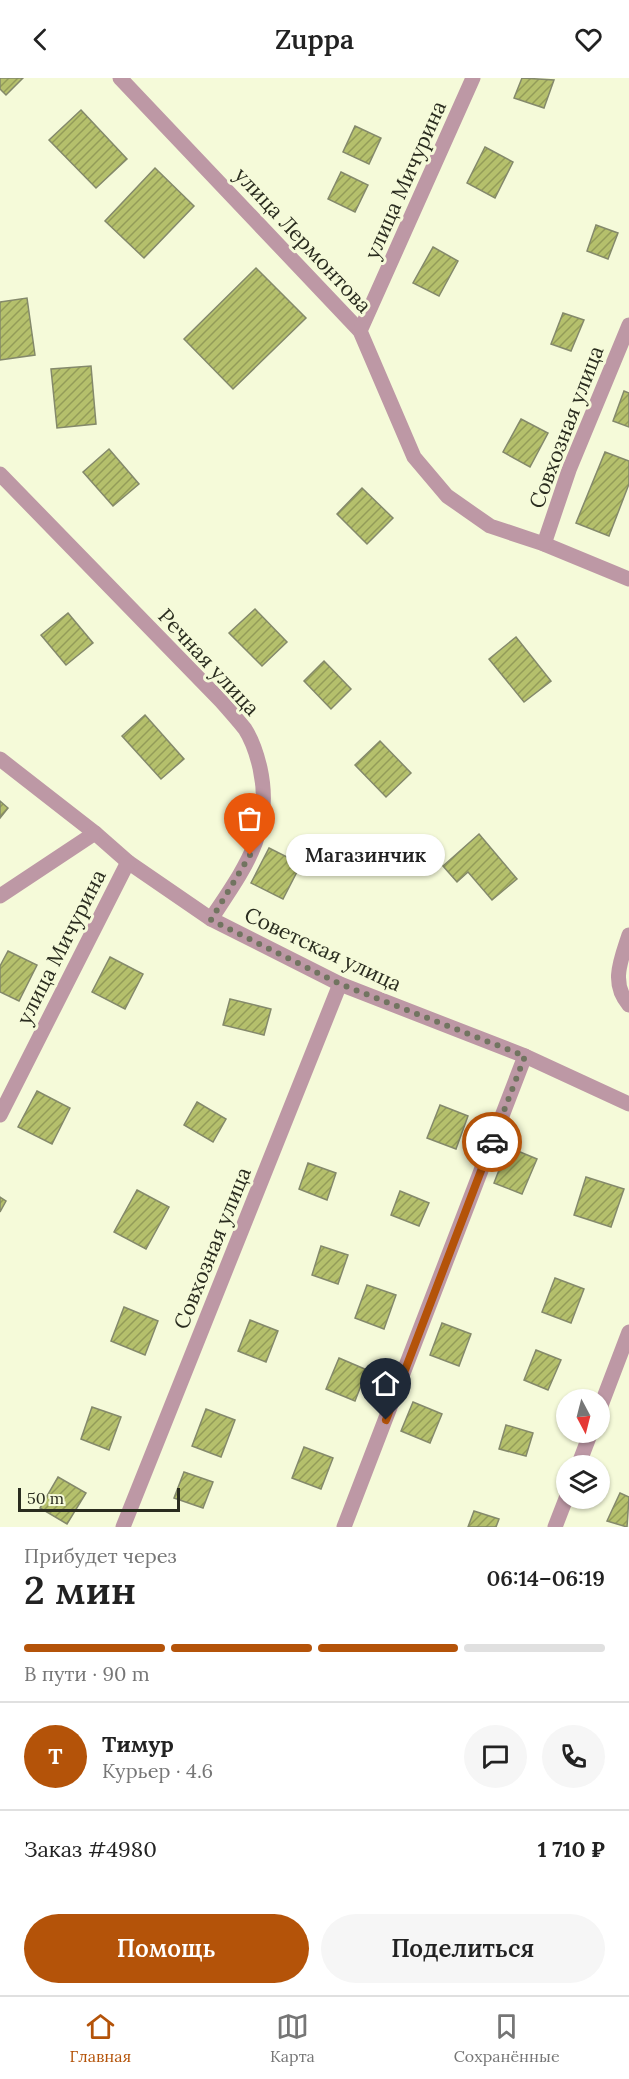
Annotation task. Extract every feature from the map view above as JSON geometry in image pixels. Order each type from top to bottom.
[{"type":"street","name":"улица Мичурина","points":[[360,331],[473,78]]},
{"type":"street","name":"улица Лермонтова","points":[[123,79],[360,331],[406,439],[428,476],[467,512],[490,526],[544,544],[629,579]]},
{"type":"street","name":"Совхозная улица","points":[[544,544],[569,470],[629,326]]},
{"type":"street","name":"Речная улица","points":[[0,474],[221,701],[246,731],[257,755],[262,780],[264,809],[260,837],[241,873],[211,920]]},
{"type":"street","name":"Советская улица","points":[[0,759],[95,832],[128,862],[211,920],[340,984],[525,1056],[629,1104]]},
{"type":"street","points":[[0,896],[95,832]]},
{"type":"street","name":"улица Мичурина","points":[[0,1115],[128,862]]},
{"type":"street","points":[[629,935],[618,967],[618,982],[622,996],[629,1005]]},
{"type":"street","name":"Совхозная улица","points":[[123,1527],[340,984]]},
{"type":"street","points":[[344,1527],[525,1056]]},
{"type":"street","points":[[607,1389],[629,1332]]},
{"type":"street","points":[[555,1527],[562,1509]]},
{"type":"building","points":[[0,78],[23,78],[6,95],[0,89]]},
{"type":"building","points":[[522,78],[554,80],[544,108],[514,98]]},
{"type":"building","points":[[81,110],[127,159],[96,188],[49,140]]},
{"type":"building","points":[[355,126],[381,138],[369,164],[343,152]]},
{"type":"building","points":[[485,147],[513,162],[495,198],[467,183]]},
{"type":"building","points":[[155,168],[194,206],[144,258],[105,221]]},
{"type":"building","points":[[341,172],[368,185],[355,212],[328,199]]},
{"type":"building","points":[[596,225],[618,233],[608,259],[587,251]]},
{"type":"building","points":[[433,247],[458,261],[439,296],[413,283]]},
{"type":"building","points":[[256,268],[306,318],[233,389],[184,339]]},
{"type":"building","points":[[27,298],[35,355],[0,360],[0,302]]},
{"type":"building","points":[[563,313],[584,320],[571,351],[551,344]]},
{"type":"building","points":[[91,366],[96,424],[57,428],[51,369]]},
{"type":"building","points":[[624,391],[629,393],[629,427],[613,421]]},
{"type":"building","points":[[521,419],[548,433],[530,467],[503,452]]},
{"type":"building","points":[[109,449],[139,484],[113,506],[83,472]]},
{"type":"building","points":[[605,452],[629,461],[629,484],[609,536],[576,523]]},
{"type":"building","points":[[362,488],[393,518],[367,544],[337,514]]},
{"type":"building","points":[[255,609],[287,642],[262,666],[229,633]]},
{"type":"building","points":[[68,613],[93,643],[66,665],[41,635]]},
{"type":"building","points":[[516,637],[551,681],[524,702],[489,659]]},
{"type":"building","points":[[324,661],[351,689],[331,709],[304,681]]},
{"type":"building","points":[[145,715],[184,759],[161,779],[122,736]]},
{"type":"building","points":[[380,741],[411,773],[386,797],[355,765]]},
{"type":"building","points":[[0,801],[8,808],[0,818]]},
{"type":"building","points":[[479,834],[517,879],[492,900],[468,872],[457,882],[443,866]]},
{"type":"building","points":[[269,848],[301,864],[283,899],[251,883]]},
{"type":"building","points":[[8,951],[37,965],[19,1001],[0,992],[0,966]]},
{"type":"building","points":[[110,957],[143,974],[125,1009],[92,992]]},
{"type":"building","points":[[230,999],[271,1009],[264,1035],[223,1025]]},
{"type":"building","points":[[37,1091],[70,1108],[52,1144],[18,1127]]},
{"type":"building","points":[[197,1102],[226,1119],[213,1142],[184,1125]]},
{"type":"building","points":[[440,1105],[468,1116],[456,1149],[427,1138]]},
{"type":"building","points":[[508,1147],[537,1159],[522,1194],[494,1183]]},
{"type":"building","points":[[308,1163],[336,1173],[327,1200],[299,1189]]},
{"type":"building","points":[[586,1177],[624,1189],[611,1227],[574,1215]]},
{"type":"building","points":[[137,1190],[169,1207],[146,1249],[114,1232]]},
{"type":"building","points":[[400,1191],[429,1203],[419,1226],[391,1215]]},
{"type":"building","points":[[0,1197],[6,1201],[0,1212]]},
{"type":"building","points":[[321,1246],[348,1255],[338,1284],[312,1275]]},
{"type":"building","points":[[555,1278],[584,1289],[571,1323],[542,1312]]},
{"type":"building","points":[[367,1285],[396,1295],[384,1329],[355,1318]]},
{"type":"building","points":[[124,1307],[158,1321],[145,1355],[111,1341]]},
{"type":"building","points":[[250,1320],[278,1331],[266,1362],[238,1351]]},
{"type":"building","points":[[442,1323],[471,1334],[459,1366],[430,1355]]},
{"type":"building","points":[[536,1350],[561,1360],[548,1390],[524,1380]]},
{"type":"building","points":[[339,1358],[367,1370],[355,1401],[326,1389]]},
{"type":"building","points":[[413,1402],[442,1414],[430,1443],[401,1431]]},
{"type":"building","points":[[92,1407],[121,1417],[109,1450],[81,1439]]},
{"type":"building","points":[[206,1409],[235,1420],[221,1457],[192,1446]]},
{"type":"building","points":[[506,1425],[533,1433],[526,1456],[499,1449]]},
{"type":"building","points":[[304,1447],[333,1458],[321,1489],[292,1478]]},
{"type":"building","points":[[184,1472],[213,1482],[203,1508],[174,1498]]},
{"type":"building","points":[[58,1477],[86,1493],[67,1524],[40,1508]]},
{"type":"building","points":[[620,1493],[629,1497],[627,1527],[607,1521]]},
{"type":"building","points":[[474,1511],[499,1519],[496,1527],[468,1527]]},
{"type":"way so far","points":[[250,855],[211,920],[340,984],[525,1056],[492,1142]]},
{"type":"place","name":"Магазинчик","points":[[250,855]]},
{"type":"route","points":[[386,1420],[492,1142]]}]
